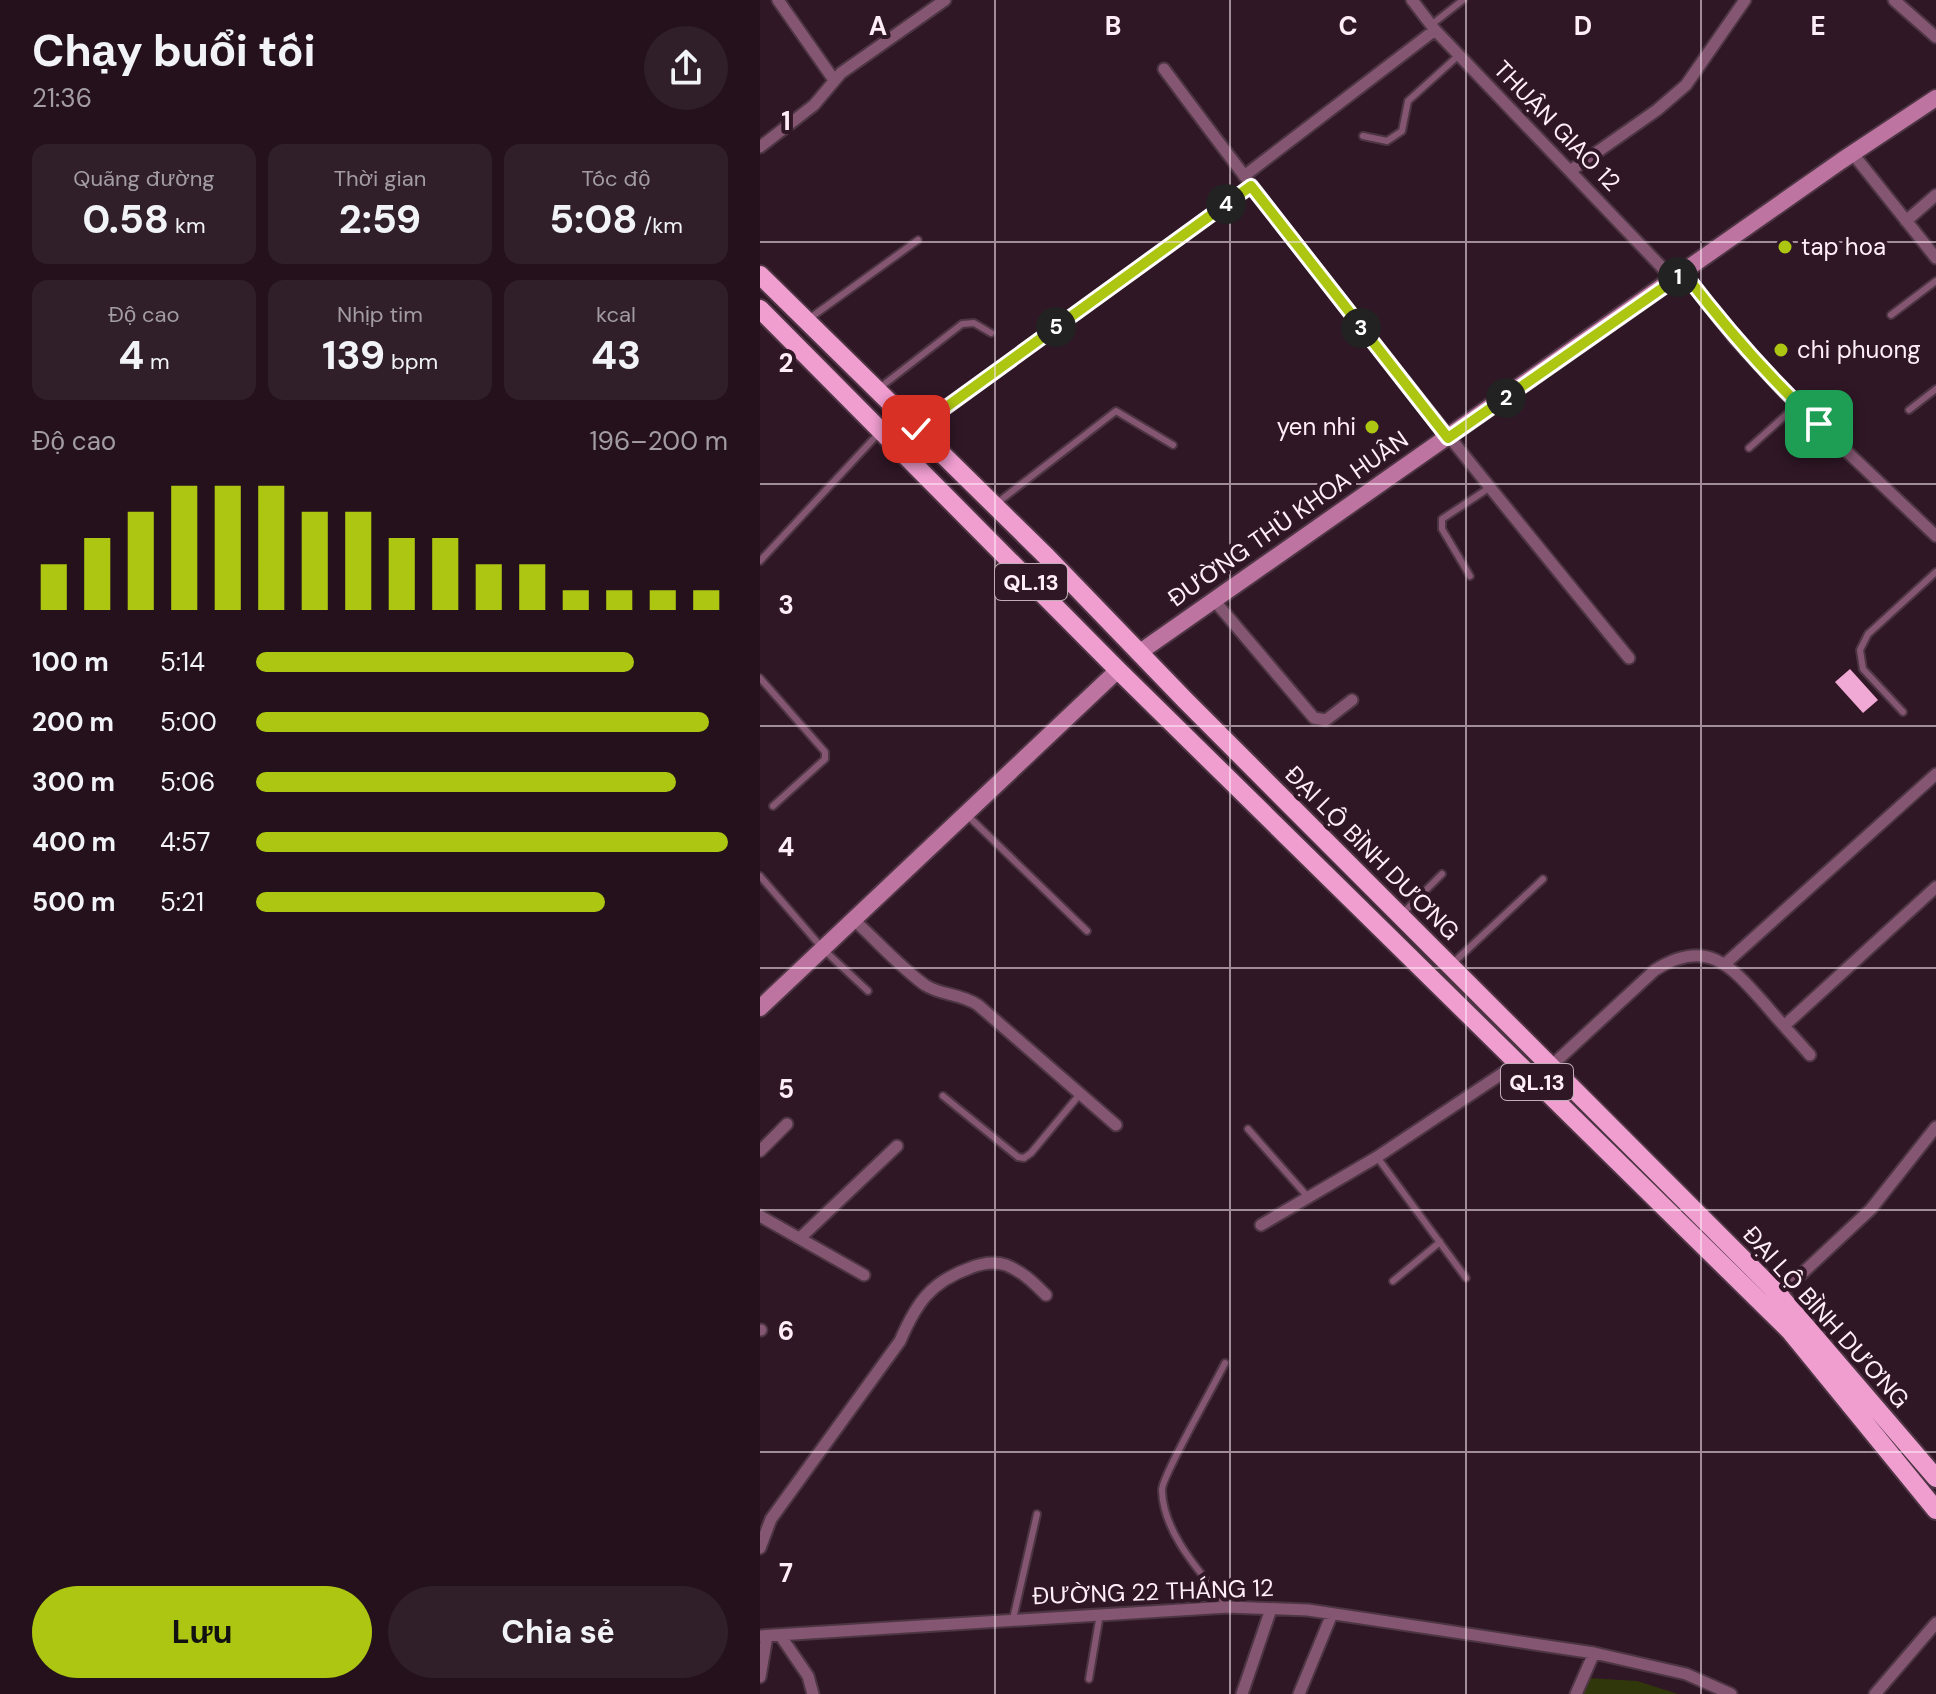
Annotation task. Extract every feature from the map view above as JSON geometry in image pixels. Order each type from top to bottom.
[{"type":"highway","name":"ĐẠI LỘ BÌNH DƯƠNG","points":[[760,275],[994,505],[1779,1295],[1936,1478]]},
{"type":"highway","name":"ĐẠI LỘ BÌNH DƯƠNG","points":[[760,309],[1118,670],[1790,1331],[1936,1510]]},
{"type":"highway","points":[[1118,670],[1140,652]]},
{"type":"main road","name":"ĐƯỜNG THỦ KHOA HUÂN","points":[[1140,652],[1936,98]]},
{"type":"main road","points":[[760,1008],[1118,670]]},
{"type":"street","points":[[778,0],[834,80]]},
{"type":"street","points":[[760,147],[814,105],[834,80],[945,0]]},
{"type":"street","name":"THUẬN GIAO 12","points":[[1412,0],[1433,27],[1570,171],[1679,277],[1798,404],[1936,536]]},
{"type":"street","points":[[1570,171],[1657,110],[1686,85],[1745,0]]},
{"type":"street","points":[[1894,0],[1936,37]]},
{"type":"street","points":[[916,429],[1248,181],[1433,27]]},
{"type":"street","points":[[1164,69],[1448,438],[1629,658]]},
{"type":"street","points":[[1853,154],[1936,258]]},
{"type":"street","points":[[1906,221],[1936,195]]},
{"type":"street","points":[[1213,599],[1314,718],[1326,720],[1352,700]]},
{"type":"street","points":[[1726,963],[1935,777]]},
{"type":"street","points":[[1784,1026],[1936,887]]},
{"type":"street","points":[[854,920],[923,984],[938,992],[964,996],[978,1005],[1116,1125]]},
{"type":"street","points":[[1550,1067],[1664,964],[1694,957],[1713,958],[1726,963],[1810,1055]]},
{"type":"street","points":[[1261,1225],[1377,1157],[1518,1063]]},
{"type":"street","points":[[760,1151],[787,1124]]},
{"type":"street","points":[[1779,1295],[1871,1209],[1936,1127]]},
{"type":"street","points":[[800,1238],[897,1146]]},
{"type":"street","points":[[760,1216],[864,1275]]},
{"type":"street","points":[[760,1548],[771,1519],[900,1341],[924,1297],[940,1281],[979,1264],[1004,1264],[1027,1276],[1046,1295]]},
{"type":"street","name":"ĐƯỜNG 22 THÁNG 12","points":[[763,1636],[1228,1607],[1271,1609],[1332,1614],[1594,1653],[1686,1674],[1731,1694]]},
{"type":"street","points":[[1242,1694],[1271,1609]]},
{"type":"street","points":[[1299,1694],[1332,1614]]},
{"type":"street","points":[[1875,1694],[1936,1623]]},
{"type":"street","points":[[780,1635],[808,1676],[813,1694]]},
{"type":"street","points":[[760,1677],[763,1636]]},
{"type":"street","points":[[1576,1694],[1594,1653]]},
{"type":"lane","points":[[1433,27],[1463,0]]},
{"type":"lane","points":[[1363,136],[1387,141],[1402,131],[1408,101],[1459,55]]},
{"type":"lane","points":[[807,320],[918,240]]},
{"type":"lane","points":[[1891,315],[1936,281]]},
{"type":"lane","points":[[878,389],[962,324],[974,323],[991,333]]},
{"type":"lane","points":[[1909,410],[1936,389]]},
{"type":"lane","points":[[1749,448],[1798,404]]},
{"type":"lane","points":[[994,505],[1116,411],[1173,445]]},
{"type":"lane","points":[[760,561],[881,430]]},
{"type":"lane","points":[[1470,576],[1442,529],[1442,519],[1490,488]]},
{"type":"lane","points":[[1903,712],[1863,669],[1860,650],[1868,634],[1936,572]]},
{"type":"lane","points":[[760,678],[825,752],[825,759],[818,768],[773,806]]},
{"type":"lane","points":[[966,814],[1087,931]]},
{"type":"lane","points":[[1400,916],[1442,874]]},
{"type":"lane","points":[[760,876],[824,950],[868,991]]},
{"type":"lane","points":[[1450,966],[1543,879]]},
{"type":"lane","points":[[943,1096],[1018,1157],[1024,1158],[1080,1094]]},
{"type":"lane","points":[[1248,1129],[1308,1197]]},
{"type":"lane","points":[[1377,1157],[1466,1278]]},
{"type":"lane","points":[[1393,1281],[1440,1242]]},
{"type":"lane","points":[[1225,1363],[1161,1487],[1175,1534],[1228,1607]]},
{"type":"lane","points":[[1013,1619],[1037,1514]]},
{"type":"lane","points":[[1089,1679],[1100,1614]]},
{"type":"green space","points":[[1587,1678],[1637,1681],[1678,1694],[1579,1694]]},
{"type":"building","points":[[1850,669],[1878,700],[1863,713],[1835,682]]},
{"type":"place","name":"tap hoa","points":[[1785,247]]},
{"type":"place","name":"chi phuong","points":[[1781,350]]},
{"type":"place","name":"yen nhi","points":[[1372,427]]},
{"type":"route","points":[[916,429],[1251,186],[1448,438],[1684,273],[1734,338],[1819,424]]}]
